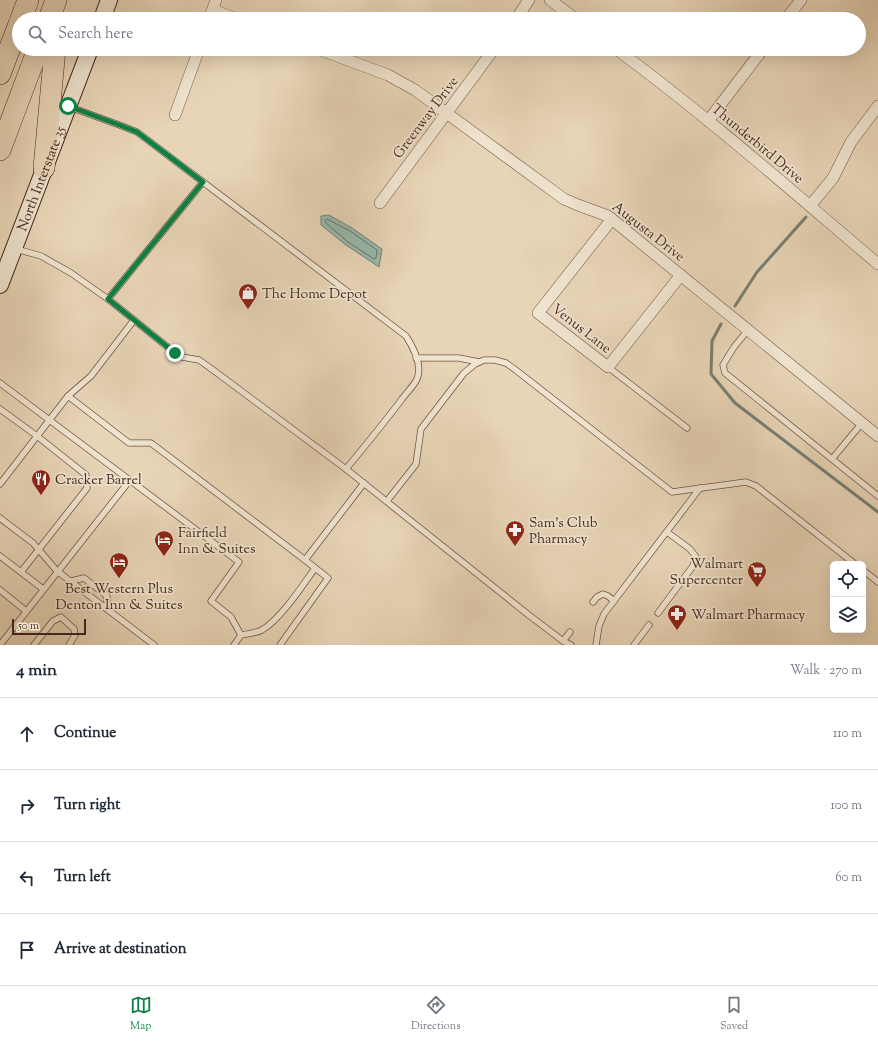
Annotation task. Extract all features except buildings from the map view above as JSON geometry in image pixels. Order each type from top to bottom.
[{"type":"highway","points":[[24,12],[28,0]]},
{"type":"highway","points":[[52,12],[56,0]]},
{"type":"highway","points":[[60,12],[63,0]]},
{"type":"highway","points":[[0,74],[12,42]]},
{"type":"highway","points":[[0,150],[35,56]]},
{"type":"highway","points":[[44,168],[54,56]]},
{"type":"main road","points":[[105,12],[109,0]]},
{"type":"main road","name":"North Interstate 35","points":[[0,285],[87,56]]},
{"type":"street","points":[[521,12],[529,0]]},
{"type":"street","points":[[550,0],[566,12]]},
{"type":"street","points":[[792,12],[801,0]]},
{"type":"street","points":[[175,115],[196,56]]},
{"type":"street","name":"Augusta Drive","points":[[337,56],[388,75],[415,90],[564,199],[612,219],[878,436]]},
{"type":"street","name":"Greenway Drive","points":[[380,203],[489,56]]},
{"type":"street","name":"Thunderbird Drive","points":[[626,56],[665,85],[878,264]]},
{"type":"street","points":[[708,121],[758,56]]},
{"type":"street","points":[[810,206],[833,178],[851,142],[878,106]]},
{"type":"street","name":"Venus Lane","points":[[612,219],[538,313],[608,367],[681,275]]},
{"type":"lane","points":[[68,106],[137,132],[406,336],[413,348],[416,358],[418,368],[417,379],[384,424],[346,469]]},
{"type":"lane","points":[[108,299],[203,182]]},
{"type":"lane","points":[[14,249],[41,256],[55,263],[108,299],[175,353],[182,357],[199,360],[209,367],[346,469],[563,641],[571,645]]},
{"type":"lane","points":[[0,484],[68,396],[92,376],[134,320]]},
{"type":"lane","points":[[748,330],[734,347],[724,365],[725,373],[878,496]]},
{"type":"lane","points":[[416,358],[459,358],[479,362]]},
{"type":"lane","points":[[387,501],[416,464],[421,428],[464,373],[474,364],[484,360],[495,360],[506,363],[672,492],[746,482],[756,486],[851,561]]},
{"type":"lane","points":[[608,367],[687,428]]},
{"type":"lane","points":[[0,383],[239,562],[211,601],[230,617],[241,636]]},
{"type":"lane","points":[[68,396],[129,442],[151,443],[328,578],[280,645]]},
{"type":"lane","points":[[0,409],[86,475],[87,488],[21,572]]},
{"type":"lane","points":[[832,459],[862,423]]},
{"type":"lane","points":[[2,643],[57,571],[130,480]]},
{"type":"lane","points":[[305,560],[364,483]]},
{"type":"lane","points":[[596,645],[599,626],[604,614],[700,488]]},
{"type":"lane","points":[[0,518],[33,543],[57,571],[154,645]]},
{"type":"lane","points":[[658,613],[694,566],[696,557],[690,549],[667,532]]},
{"type":"lane","points":[[0,556],[43,589]]},
{"type":"lane","points":[[234,645],[241,636],[262,630],[267,626],[289,603],[315,568]]},
{"type":"lane","points":[[866,572],[878,582]]},
{"type":"lane","points":[[70,581],[84,578],[107,596],[107,609]]},
{"type":"lane","points":[[0,590],[26,611]]},
{"type":"lane","points":[[593,602],[597,597],[603,594],[614,601]]},
{"type":"lane","points":[[34,645],[53,621],[61,617],[74,629],[75,635],[69,645]]},
{"type":"lane","points":[[634,645],[649,625]]},
{"type":"lane","points":[[563,641],[570,632]]},
{"type":"water","points":[[329,215],[352,228],[382,249],[379,267],[346,245],[321,225],[321,216]]},
{"type":"waterway","points":[[735,306],[757,272],[806,217]]},
{"type":"waterway","points":[[721,324],[712,341],[711,374],[735,403],[878,512]]},
{"type":"place","name":"The Home Depot","points":[[248,310]]},
{"type":"place","name":"Cracker Barrel","points":[[41,496]]},
{"type":"place","name":"Sam's Club Pharmacy","points":[[515,547]]},
{"type":"place","name":"Fairfield Inn & Suites","points":[[164,557]]},
{"type":"place","name":"Best Western Plus Denton Inn & Suites","points":[[119,579]]},
{"type":"place","name":"Walmart Supercenter","points":[[757,588]]},
{"type":"place","name":"Walmart Pharmacy","points":[[677,631]]},
{"type":"route","points":[[68,106],[137,132],[203,182],[108,299],[175,353]]}]
